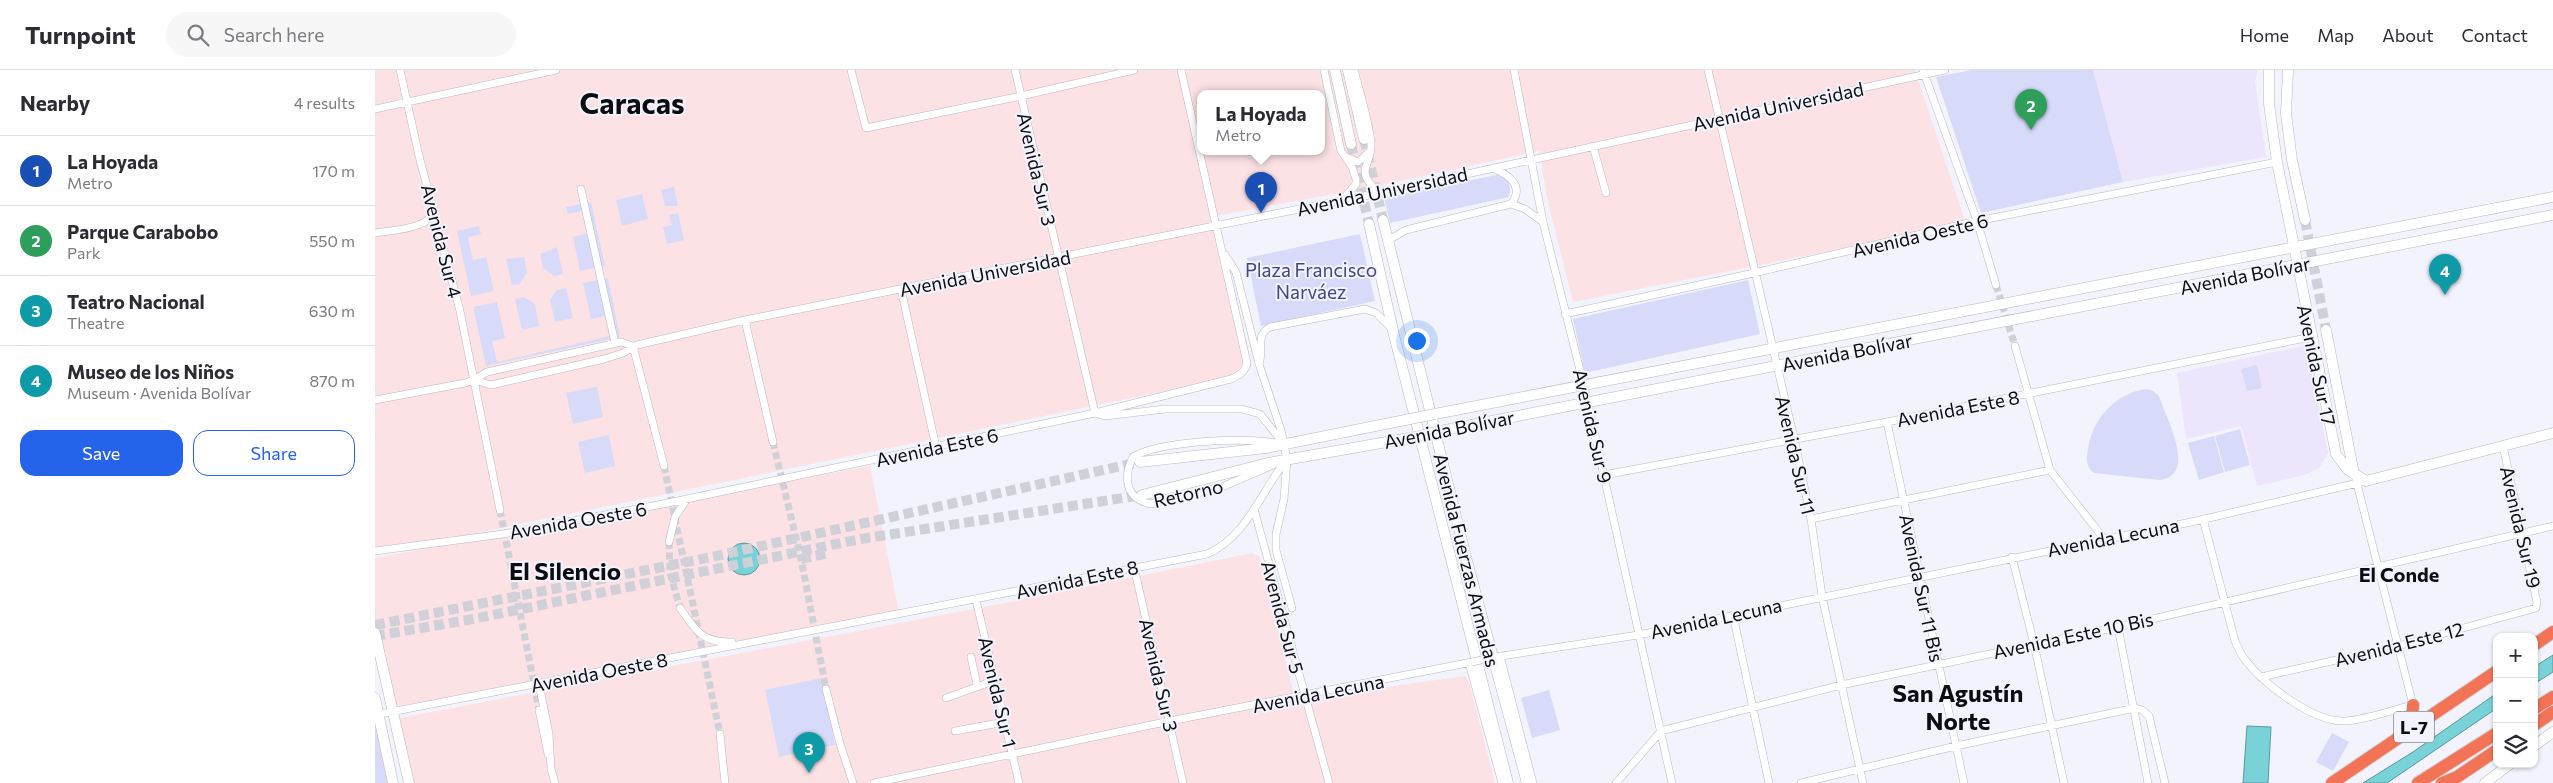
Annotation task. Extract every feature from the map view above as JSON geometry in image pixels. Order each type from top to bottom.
[{"type":"highway","points":[[2538,642],[2553,632]]},
{"type":"highway","name":"L-7","points":[[2331,783],[2493,674]]},
{"type":"highway","points":[[2538,707],[2553,697]]},
{"type":"highway","points":[[2331,783],[2407,725],[2413,718],[2413,705]]},
{"type":"highway","points":[[2537,723],[2553,712]]},
{"type":"highway","name":"L-7","points":[[2418,783],[2493,736]]},
{"type":"highway","points":[[2442,783],[2457,777],[2493,753]]},
{"type":"main road","points":[[1335,70],[1351,144]]},
{"type":"main road","points":[[1348,70],[1367,142]]},
{"type":"main road","name":"Avenida Sur 17","points":[[2269,70],[2269,104],[2277,162],[2296,265],[2336,454],[2341,463],[2359,479]]},
{"type":"main road","points":[[2288,70],[2286,114],[2292,160],[2305,220]]},
{"type":"main road","name":"Avenida Bolívar","points":[[1141,462],[1284,444],[2553,197]]},
{"type":"main road","name":"Avenida Bolívar","points":[[1142,495],[1287,459],[1415,437],[2553,215]]},
{"type":"main road","name":"Avenida Fuerzas Armadas","points":[[1383,220],[1467,566],[1527,783]]},
{"type":"main road","name":"Avenida Fuerzas Armadas","points":[[1369,224],[1394,335],[1508,783]]},
{"type":"main road","name":"Avenida Sur 17","points":[[2327,330],[2351,460],[2359,479]]},
{"type":"main road","name":"Avenida Lecuna","points":[[2359,479],[2553,433]]},
{"type":"main road","points":[[2336,454],[2351,460]]},
{"type":"main road","points":[[375,633],[409,783]]},
{"type":"main road","points":[[375,698],[376,715],[393,783]]},
{"type":"main road","points":[[2538,743],[2553,732]]},
{"type":"main road","points":[[2485,783],[2505,768]]},
{"type":"street","name":"Avenida Sur 4","points":[[400,70],[474,380],[500,510]]},
{"type":"street","points":[[375,109],[556,70]]},
{"type":"street","points":[[851,70],[866,128],[1021,96],[1134,70]]},
{"type":"street","name":"Avenida Sur 3","points":[[1015,70],[1057,259],[1095,413]]},
{"type":"street","points":[[1181,70],[1197,139]]},
{"type":"street","points":[[1325,70],[1341,151],[1352,167],[1356,179],[1352,190],[1341,201]]},
{"type":"street","points":[[1354,70],[1367,142],[1366,176],[1375,188],[1381,191],[1393,190]]},
{"type":"street","name":"Avenida Sur 9","points":[[1514,70],[1543,222],[1588,403],[1672,783]]},
{"type":"street","name":"Avenida Sur 11","points":[[1708,70],[1794,438],[1811,520],[1822,596],[1863,783]]},
{"type":"street","name":"Avenida Universidad","points":[[474,380],[491,385],[623,353],[633,346],[745,320],[1341,201],[1719,119],[1924,72],[1945,70]]},
{"type":"street","points":[[1924,72],[1977,221],[1996,285]]},
{"type":"street","points":[[1341,151],[1349,160],[1357,162],[1363,158],[1367,142]]},
{"type":"street","points":[[1593,146],[1606,194]]},
{"type":"street","points":[[1201,155],[1223,251],[1236,272],[1259,364],[1284,444],[1287,459],[1284,499],[1276,541],[1292,608]]},
{"type":"street","name":"Avenida Oeste 6","points":[[1565,314],[1754,273],[1977,221],[2277,162]]},
{"type":"street","points":[[1493,168],[1508,175],[1515,183],[1517,194],[1511,204]]},
{"type":"street","points":[[581,189],[615,344]]},
{"type":"street","points":[[1387,241],[1406,230],[1511,204],[1525,209],[1543,222]]},
{"type":"street","points":[[375,233],[425,223],[433,215],[434,206]]},
{"type":"street","name":"Avenida Este 6","points":[[780,480],[1095,413],[1231,379],[1242,373],[1247,362],[1223,251]]},
{"type":"street","points":[[901,289],[936,447]]},
{"type":"street","points":[[1259,364],[1262,355],[1260,337],[1262,333],[1270,327],[1291,322],[1365,309],[1382,318],[1394,335]]},
{"type":"street","points":[[745,320],[773,442]]},
{"type":"street","name":"Avenida Este 8","points":[[1604,475],[1887,422],[2311,337]]},
{"type":"street","name":"Avenida Universidad","points":[[375,400],[474,380],[487,372],[621,342],[633,346]]},
{"type":"street","points":[[633,346],[664,466]]},
{"type":"street","points":[[2015,346],[2050,470],[2105,540]]},
{"type":"street","name":"Avenida Este 6","points":[[1095,413],[1105,416],[1165,409],[1243,409],[1261,414],[1284,444]]},
{"type":"street","name":"Avenida Sur 11 Bis","points":[[1887,422],[1964,783]]},
{"type":"street","name":"Retorno","points":[[1284,444],[1264,439],[1211,442],[1150,449],[1133,457],[1127,468],[1126,477],[1128,487],[1141,502],[1165,502],[1222,487],[1287,459]]},
{"type":"street","name":"Avenida Sur 19","points":[[2503,446],[2537,602],[2536,608]]},
{"type":"street","name":"Avenida Este 8","points":[[822,628],[977,600],[1134,567],[1207,554],[1219,549],[1236,534],[1254,509],[1272,477],[1287,459]]},
{"type":"street","points":[[1811,520],[2050,470]]},
{"type":"street","name":"Avenida Lecuna","points":[[874,783],[1170,721],[1304,696],[1497,656],[1638,635],[2012,557],[2105,540],[2203,519],[2359,479]]},
{"type":"street","name":"Avenida Sur 17","points":[[2359,479],[2378,567],[2413,705]]},
{"type":"street","name":"Avenida Oeste 6","points":[[375,551],[503,534],[780,480]]},
{"type":"street","points":[[669,542],[675,518],[687,499]]},
{"type":"street","name":"Avenida Sur 5","points":[[1254,509],[1329,783]]},
{"type":"street","points":[[2203,519],[2235,641],[2244,659],[2261,677],[2288,698],[2330,720],[2347,721],[2413,705]]},
{"type":"street","name":"Avenida Este 10 Bis","points":[[1661,731],[1938,663],[2118,627],[2553,526]]},
{"type":"street","points":[[2012,557],[2034,644],[2064,783]]},
{"type":"street","name":"Avenida Sur 3","points":[[1134,567],[1183,783]]},
{"type":"street","name":"Avenida Sur 1","points":[[977,600],[1019,783]]},
{"type":"street","points":[[680,608],[695,630],[706,638],[719,642],[751,641]]},
{"type":"street","name":"Avenida Este 12","points":[[2261,677],[2398,646],[2536,608]]},
{"type":"street","points":[[1733,615],[1769,783]]},
{"type":"street","points":[[2118,627],[2148,783]]},
{"type":"street","name":"Avenida Oeste 8","points":[[376,715],[822,628]]},
{"type":"street","points":[[1497,656],[1533,783]]},
{"type":"street","points":[[971,657],[977,685]]},
{"type":"street","points":[[1471,662],[1502,783]]},
{"type":"street","points":[[946,698],[977,685],[995,680]]},
{"type":"street","points":[[539,684],[549,734],[551,769]]},
{"type":"street","points":[[826,688],[840,744],[853,783]]},
{"type":"street","points":[[1801,783],[1956,746],[2135,708],[2142,710],[2149,716],[2165,783]]},
{"type":"street","points":[[539,710],[555,783]]},
{"type":"street","points":[[955,731],[1005,722]]},
{"type":"street","points":[[1616,783],[1661,731]]},
{"type":"street","points":[[720,734],[725,783]]},
{"type":"shaded area","points":[[375,70],[1915,70],[1966,224],[1573,302],[1548,202],[1539,151],[1382,185],[1210,217],[1243,365],[1237,372],[1224,379],[375,554]]},
{"type":"shaded area","points":[[2093,70],[2258,70],[2255,81],[2266,157],[2123,182]]},
{"type":"shaded area","points":[[2307,345],[2328,453],[2319,468],[2305,475],[2257,486],[2241,426],[2186,439],[2177,373]]},
{"type":"shaded area","points":[[870,466],[899,612],[396,711],[375,629],[375,558]]},
{"type":"shaded area","points":[[1252,553],[1260,557],[1296,703],[1330,695],[1465,676],[1469,682],[1495,783],[414,783],[399,718],[1021,600]]},
{"type":"green space","points":[[1972,70],[2093,70],[2123,182],[1981,213],[1936,77]]},
{"type":"green space","points":[[1501,174],[1509,184],[1509,197],[1390,223],[1384,198]]},
{"type":"green space","points":[[674,187],[678,206],[665,206],[661,190]]},
{"type":"green space","points":[[642,194],[648,219],[622,226],[616,200]]},
{"type":"green space","points":[[591,202],[605,266],[580,271],[573,237],[587,233],[582,211],[568,214],[566,207]]},
{"type":"green space","points":[[678,213],[684,240],[667,244],[663,227],[672,225],[669,215]]},
{"type":"green space","points":[[479,226],[481,234],[468,237],[473,260],[486,257],[494,291],[471,296],[457,231]]},
{"type":"green space","name":"Plaza Francisco Narváez","points":[[1360,234],[1375,301],[1261,326],[1247,258]]},
{"type":"green space","points":[[557,247],[563,274],[554,276],[543,268],[540,254]]},
{"type":"green space","points":[[524,257],[527,272],[520,284],[512,285],[506,259]]},
{"type":"green space","points":[[608,278],[620,337],[486,366],[473,307],[497,302],[505,338],[492,341],[497,362],[610,336],[605,316],[591,319],[583,283]]},
{"type":"green space","points":[[1748,280],[1760,334],[1585,373],[1573,319]]},
{"type":"green space","points":[[566,288],[573,318],[555,322],[550,300],[557,290]]},
{"type":"green space","points":[[524,297],[535,304],[539,326],[522,330],[515,299]]},
{"type":"green space","points":[[2257,365],[2262,388],[2247,391],[2241,369]]},
{"type":"green space","points":[[597,387],[603,417],[573,424],[566,393]]},
{"type":"green space","points":[[2146,389],[2153,391],[2159,396],[2176,444],[2177,468],[2171,476],[2160,480],[2094,473],[2088,465],[2087,456],[2090,438],[2100,418],[2107,409],[2125,396],[2135,391]]},
{"type":"green space","points":[[2240,429],[2250,465],[2225,472],[2215,436]]},
{"type":"green space","points":[[609,435],[615,466],[585,473],[578,442]]},
{"type":"green space","points":[[2214,436],[2224,472],[2199,480],[2188,443]]},
{"type":"green space","points":[[821,678],[835,745],[779,757],[765,690]]},
{"type":"green space","points":[[1549,690],[1560,730],[1532,738],[1521,698]]},
{"type":"green space","points":[[375,726],[377,726],[388,783],[375,783]]},
{"type":"green space","points":[[2332,733],[2349,742],[2333,771],[2316,762]]},
{"type":"water","points":[[744,543],[750,544],[755,548],[759,553],[759,565],[755,570],[750,574],[744,575],[738,574],[733,570],[729,565],[728,559],[729,553],[733,548],[738,544]]},
{"type":"water","points":[[2553,655],[2553,672],[2538,681],[2538,664]]},
{"type":"water","points":[[2493,696],[2493,711],[2387,783],[2363,783],[2413,752]]},
{"type":"water","points":[[2247,726],[2271,727],[2268,783],[2243,783]]},
{"type":"tunnel","points":[[1364,139],[1383,220]]},
{"type":"tunnel","points":[[1351,144],[1369,224]]},
{"type":"tunnel","points":[[2305,220],[2326,330]]},
{"type":"tunnel","points":[[1996,285],[2015,346]]},
{"type":"tunnel","points":[[773,442],[801,559],[826,689]]},
{"type":"tunnel","points":[[375,625],[721,555],[1139,462]]},
{"type":"tunnel","points":[[664,466],[720,734]]},
{"type":"tunnel","points":[[375,636],[473,619],[861,539],[1142,495]]},
{"type":"tunnel","points":[[500,510],[539,710]]},
{"type":"tunnel","points":[[669,542],[670,573],[680,608]]},
{"type":"tunnel","points":[[801,559],[829,553]]},
{"type":"place","name":"Parque Carabobo","points":[[2031,130]]},
{"type":"place","name":"La Hoyada","points":[[1261,213]]},
{"type":"place","name":"Museo de los Niños","points":[[2445,295]]},
{"type":"place","name":"Teatro Nacional","points":[[809,773]]},
{"type":"district","name":"Caracas","points":[[632,102]]},
{"type":"district","name":"El Silencio","points":[[565,570]]},
{"type":"district","name":"El Conde","points":[[2399,574]]},
{"type":"district","name":"San Agustín Norte","points":[[1958,706]]}]
